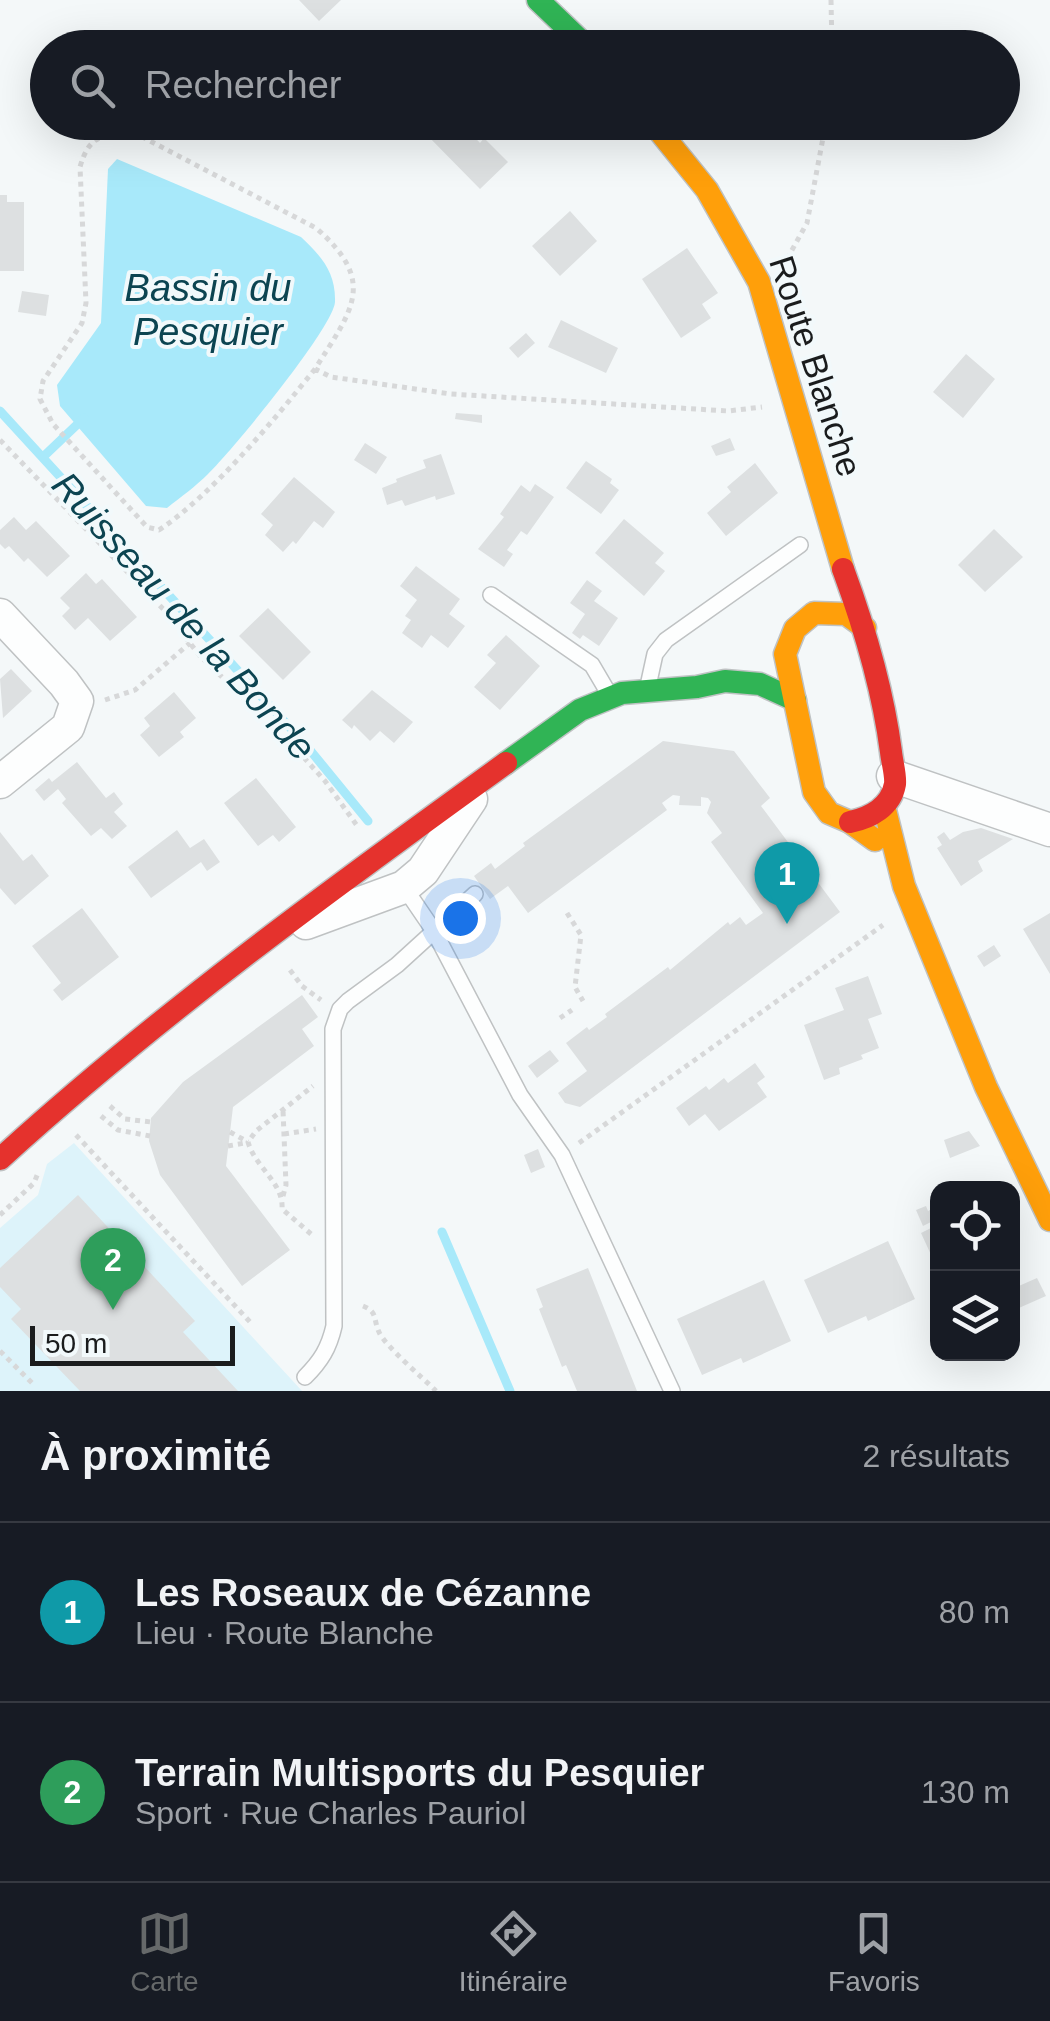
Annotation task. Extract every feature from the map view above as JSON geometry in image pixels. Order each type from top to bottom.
[{"type":"street","points":[[538,0],[569,30]]},
{"type":"street","name":"Route Blanche","points":[[667,140],[707,190],[758,282],[826,505],[832,539],[865,628],[888,727],[888,791],[898,869],[986,1087],[1050,1220]]},
{"type":"street","name":"Route Blanche","points":[[832,539],[821,583],[785,654],[814,792],[829,813],[874,838],[898,869]]},
{"type":"street","points":[[725,681],[814,613],[846,614],[865,628]]},
{"type":"street","points":[[0,615],[77,701],[68,727],[0,782]]},
{"type":"street","points":[[0,1159],[81,1085],[364,868],[378,839],[484,781],[580,710],[610,697],[725,681],[760,684],[795,700]]},
{"type":"street","points":[[279,935],[404,887],[423,871],[484,781]]},
{"type":"street","points":[[850,822],[868,818],[888,791],[1050,830]]},
{"type":"street","points":[[378,839],[411,866],[404,887]]},
{"type":"street","points":[[364,868],[380,885],[404,887]]},
{"type":"lane","points":[[648,690],[655,654],[666,640],[800,545]]},
{"type":"lane","points":[[491,595],[592,666],[610,697]]},
{"type":"lane","points":[[404,887],[434,932],[520,1095],[562,1155],[672,1391]]},
{"type":"lane","points":[[304,1376],[321,1361],[334,1326],[333,1029],[340,1009],[475,894]]},
{"type":"path","points":[[831,0],[832,30]]},
{"type":"path","points":[[96,140],[86,148],[80,168],[86,302],[82,323],[43,381],[40,399],[53,424],[76,450],[146,527],[159,530],[182,514],[283,409],[315,369],[348,316],[354,278],[341,250],[316,228],[149,140]]},
{"type":"path","points":[[758,282],[782,267],[807,223],[823,140]]},
{"type":"path","points":[[315,369],[331,377],[451,394],[728,412],[794,400]]},
{"type":"path","points":[[0,440],[378,839]]},
{"type":"path","points":[[77,701],[110,700],[135,690],[190,643]]},
{"type":"path","points":[[567,914],[581,935],[575,987],[583,1001]]},
{"type":"path","points":[[562,1155],[884,925]]},
{"type":"path","points":[[290,970],[318,999],[340,1009]]},
{"type":"path","points":[[560,1018],[572,1010]]},
{"type":"path","points":[[228,1146],[248,1142],[256,1130],[318,1082]]},
{"type":"path","points":[[110,1106],[120,1116],[151,1122]]},
{"type":"path","points":[[283,1110],[286,1184],[282,1210],[311,1234]]},
{"type":"path","points":[[99,1114],[118,1130],[150,1136]]},
{"type":"path","points":[[284,1134],[318,1128]]},
{"type":"path","points":[[74,1132],[251,1323]]},
{"type":"path","points":[[230,1132],[248,1142],[251,1153],[283,1196]]},
{"type":"path","points":[[362,1306],[371,1309],[379,1333],[436,1391]]},
{"type":"path","points":[[0,1350],[33,1384]]},
{"type":"shaded area","points":[[74,1143],[302,1391],[0,1391],[0,1228],[38,1195],[47,1164]]},
{"type":"water","name":"Bassin du Pesquier","points":[[117,159],[301,237],[326,265],[335,291],[330,316],[280,389],[220,461],[167,508],[146,506],[60,406],[57,385],[101,323],[108,169]]},
{"type":"building","points":[[299,0],[341,0],[319,21]]},
{"type":"building","points":[[432,140],[486,140],[508,162],[480,189]]},
{"type":"building","points":[[0,195],[7,195],[7,202],[24,202],[24,271],[0,271]]},
{"type":"building","points":[[570,211],[597,241],[560,276],[532,246]]},
{"type":"building","points":[[687,248],[718,293],[702,304],[711,318],[681,338],[642,279]]},
{"type":"building","points":[[22,291],[49,295],[46,316],[18,312]]},
{"type":"building","points":[[561,320],[618,348],[606,373],[548,347]]},
{"type":"building","points":[[526,333],[535,343],[518,358],[509,348]]},
{"type":"building","points":[[966,354],[995,379],[963,418],[933,392]]},
{"type":"building","points":[[456,413],[482,415],[482,423],[455,419]]},
{"type":"building","points":[[730,438],[735,450],[716,456],[711,446]]},
{"type":"building","points":[[365,443],[387,457],[376,474],[354,460]]},
{"type":"building","points":[[441,454],[455,494],[405,506],[402,500],[387,505],[382,488],[426,468],[423,460]]},
{"type":"building","points":[[586,461],[612,479],[610,483],[619,490],[601,514],[566,488]]},
{"type":"building","points":[[755,463],[778,493],[726,536],[707,513],[731,492],[727,487]]},
{"type":"building","points":[[294,477],[335,512],[323,528],[314,521],[296,544],[293,541],[283,552],[265,535],[273,525],[261,514]]},
{"type":"building","points":[[535,484],[554,497],[527,535],[521,531],[507,550],[513,554],[504,567],[478,549],[504,517],[500,514],[521,485],[530,492]]},
{"type":"building","points":[[14,517],[26,530],[36,521],[70,556],[47,577],[28,558],[24,562],[9,546],[5,549],[0,544],[0,530]]},
{"type":"building","points":[[624,519],[664,553],[655,563],[665,571],[644,596],[595,553]]},
{"type":"building","points":[[994,529],[1023,557],[985,592],[958,565]]},
{"type":"building","points":[[416,566],[460,599],[449,614],[465,626],[448,648],[431,635],[422,648],[402,633],[411,620],[405,616],[417,600],[400,586]]},
{"type":"building","points":[[86,573],[96,584],[102,579],[137,617],[110,641],[88,618],[75,630],[62,616],[70,608],[60,598]]},
{"type":"building","points":[[587,580],[602,591],[594,601],[618,618],[599,646],[572,633],[585,614],[570,603]]},
{"type":"building","points":[[268,608],[311,652],[283,680],[239,636]]},
{"type":"building","points":[[506,635],[540,666],[500,710],[474,687],[496,663],[487,655]]},
{"type":"building","points":[[11,669],[32,691],[3,718],[0,679]]},
{"type":"building","points":[[372,690],[413,722],[394,743],[380,731],[370,741],[354,725],[352,729],[342,720]]},
{"type":"building","points":[[174,692],[196,718],[180,732],[184,737],[159,757],[140,735],[150,726],[144,718]]},
{"type":"building","points":[[663,741],[734,751],[770,798],[761,806],[840,912],[580,1107],[565,1103],[558,1093],[587,1071],[566,1043],[607,1017],[605,1014],[668,967],[670,970],[728,922],[730,925],[740,917],[746,925],[763,913],[711,842],[722,833],[707,813],[711,802],[701,797],[701,806],[679,805],[680,796],[673,795],[662,803],[667,810],[528,913],[508,886],[490,899],[474,876],[491,863],[495,869],[525,846],[523,843]]},
{"type":"building","points":[[77,762],[106,798],[114,792],[123,804],[114,812],[127,826],[112,839],[101,828],[91,836],[62,803],[66,799],[58,789],[44,801],[35,790]]},
{"type":"building","points":[[256,778],[296,827],[279,842],[273,835],[258,846],[224,803]]},
{"type":"building","points":[[981,828],[1013,839],[978,861],[983,871],[961,886],[937,848],[942,845],[937,837],[944,832],[950,840]]},
{"type":"building","points":[[177,830],[190,848],[204,839],[220,862],[207,871],[201,862],[151,898],[128,867]]},
{"type":"building","points":[[0,832],[23,861],[32,854],[49,876],[15,905],[0,888]]},
{"type":"building","points":[[82,908],[119,957],[62,1001],[53,990],[61,983],[32,946]]},
{"type":"building","points":[[1050,913],[1050,974],[1023,929]]},
{"type":"building","points":[[994,945],[1001,956],[984,967],[977,956]]},
{"type":"building","points":[[868,976],[882,1014],[868,1019],[879,1048],[861,1055],[863,1059],[839,1068],[840,1074],[824,1080],[804,1025],[844,1010],[835,988]]},
{"type":"building","points":[[302,995],[318,1017],[302,1029],[314,1046],[233,1107],[226,1166],[290,1250],[242,1286],[160,1175],[149,1141],[151,1118],[183,1082]]},
{"type":"building","points":[[550,1050],[559,1061],[537,1078],[528,1066]]},
{"type":"building","points":[[755,1063],[765,1077],[757,1083],[767,1097],[719,1131],[705,1114],[689,1126],[676,1108],[706,1086],[709,1090],[724,1078],[728,1083]]},
{"type":"building","points":[[969,1131],[980,1146],[950,1158],[944,1140]]},
{"type":"building","points":[[538,1149],[545,1167],[531,1173],[524,1155]]},
{"type":"building","points":[[78,1195],[195,1321],[183,1332],[238,1391],[80,1391],[11,1319],[21,1309],[0,1287],[0,1268]]},
{"type":"building","points":[[926,1206],[930,1222],[923,1226],[916,1210]]},
{"type":"building","points":[[930,1228],[930,1253],[921,1233]]},
{"type":"building","points":[[888,1241],[915,1299],[868,1321],[866,1316],[828,1333],[804,1280]]},
{"type":"building","points":[[588,1268],[637,1391],[577,1391],[566,1365],[562,1367],[539,1309],[543,1307],[536,1289]]},
{"type":"building","points":[[1037,1278],[1046,1296],[1020,1307],[1020,1285]]},
{"type":"building","points":[[764,1280],[791,1341],[743,1363],[741,1358],[702,1375],[677,1319]]},
{"type":"waterway","name":"Ruisseau de la Bonde","points":[[0,411],[305,744],[368,821]]},
{"type":"waterway","points":[[43,457],[84,418]]},
{"type":"waterway","name":"Ruisseau de la Bonde","points":[[442,1232],[510,1391]]},
{"type":"traffic: fast","points":[[538,0],[569,30]]},
{"type":"traffic: fast","points":[[506,763],[580,710],[622,693],[725,681],[760,684],[795,700]]},
{"type":"traffic: slow","points":[[667,140],[707,190],[759,282],[843,569]]},
{"type":"traffic: slow","points":[[865,628],[846,614],[814,613],[795,629],[785,654],[814,792],[829,813],[875,840]]},
{"type":"traffic: slow","points":[[884,806],[904,886],[986,1087],[1050,1220]]},
{"type":"traffic: jam","points":[[843,569],[878,683],[895,780],[893,792],[884,805],[865,818],[850,822]]},
{"type":"traffic: jam","points":[[0,1159],[184,1003],[506,763]]},
{"type":"place","name":"Les Roseaux de Cézanne","points":[[787,924]]},
{"type":"place","name":"Terrain Multisports du Pesquier","points":[[113,1310]]}]
